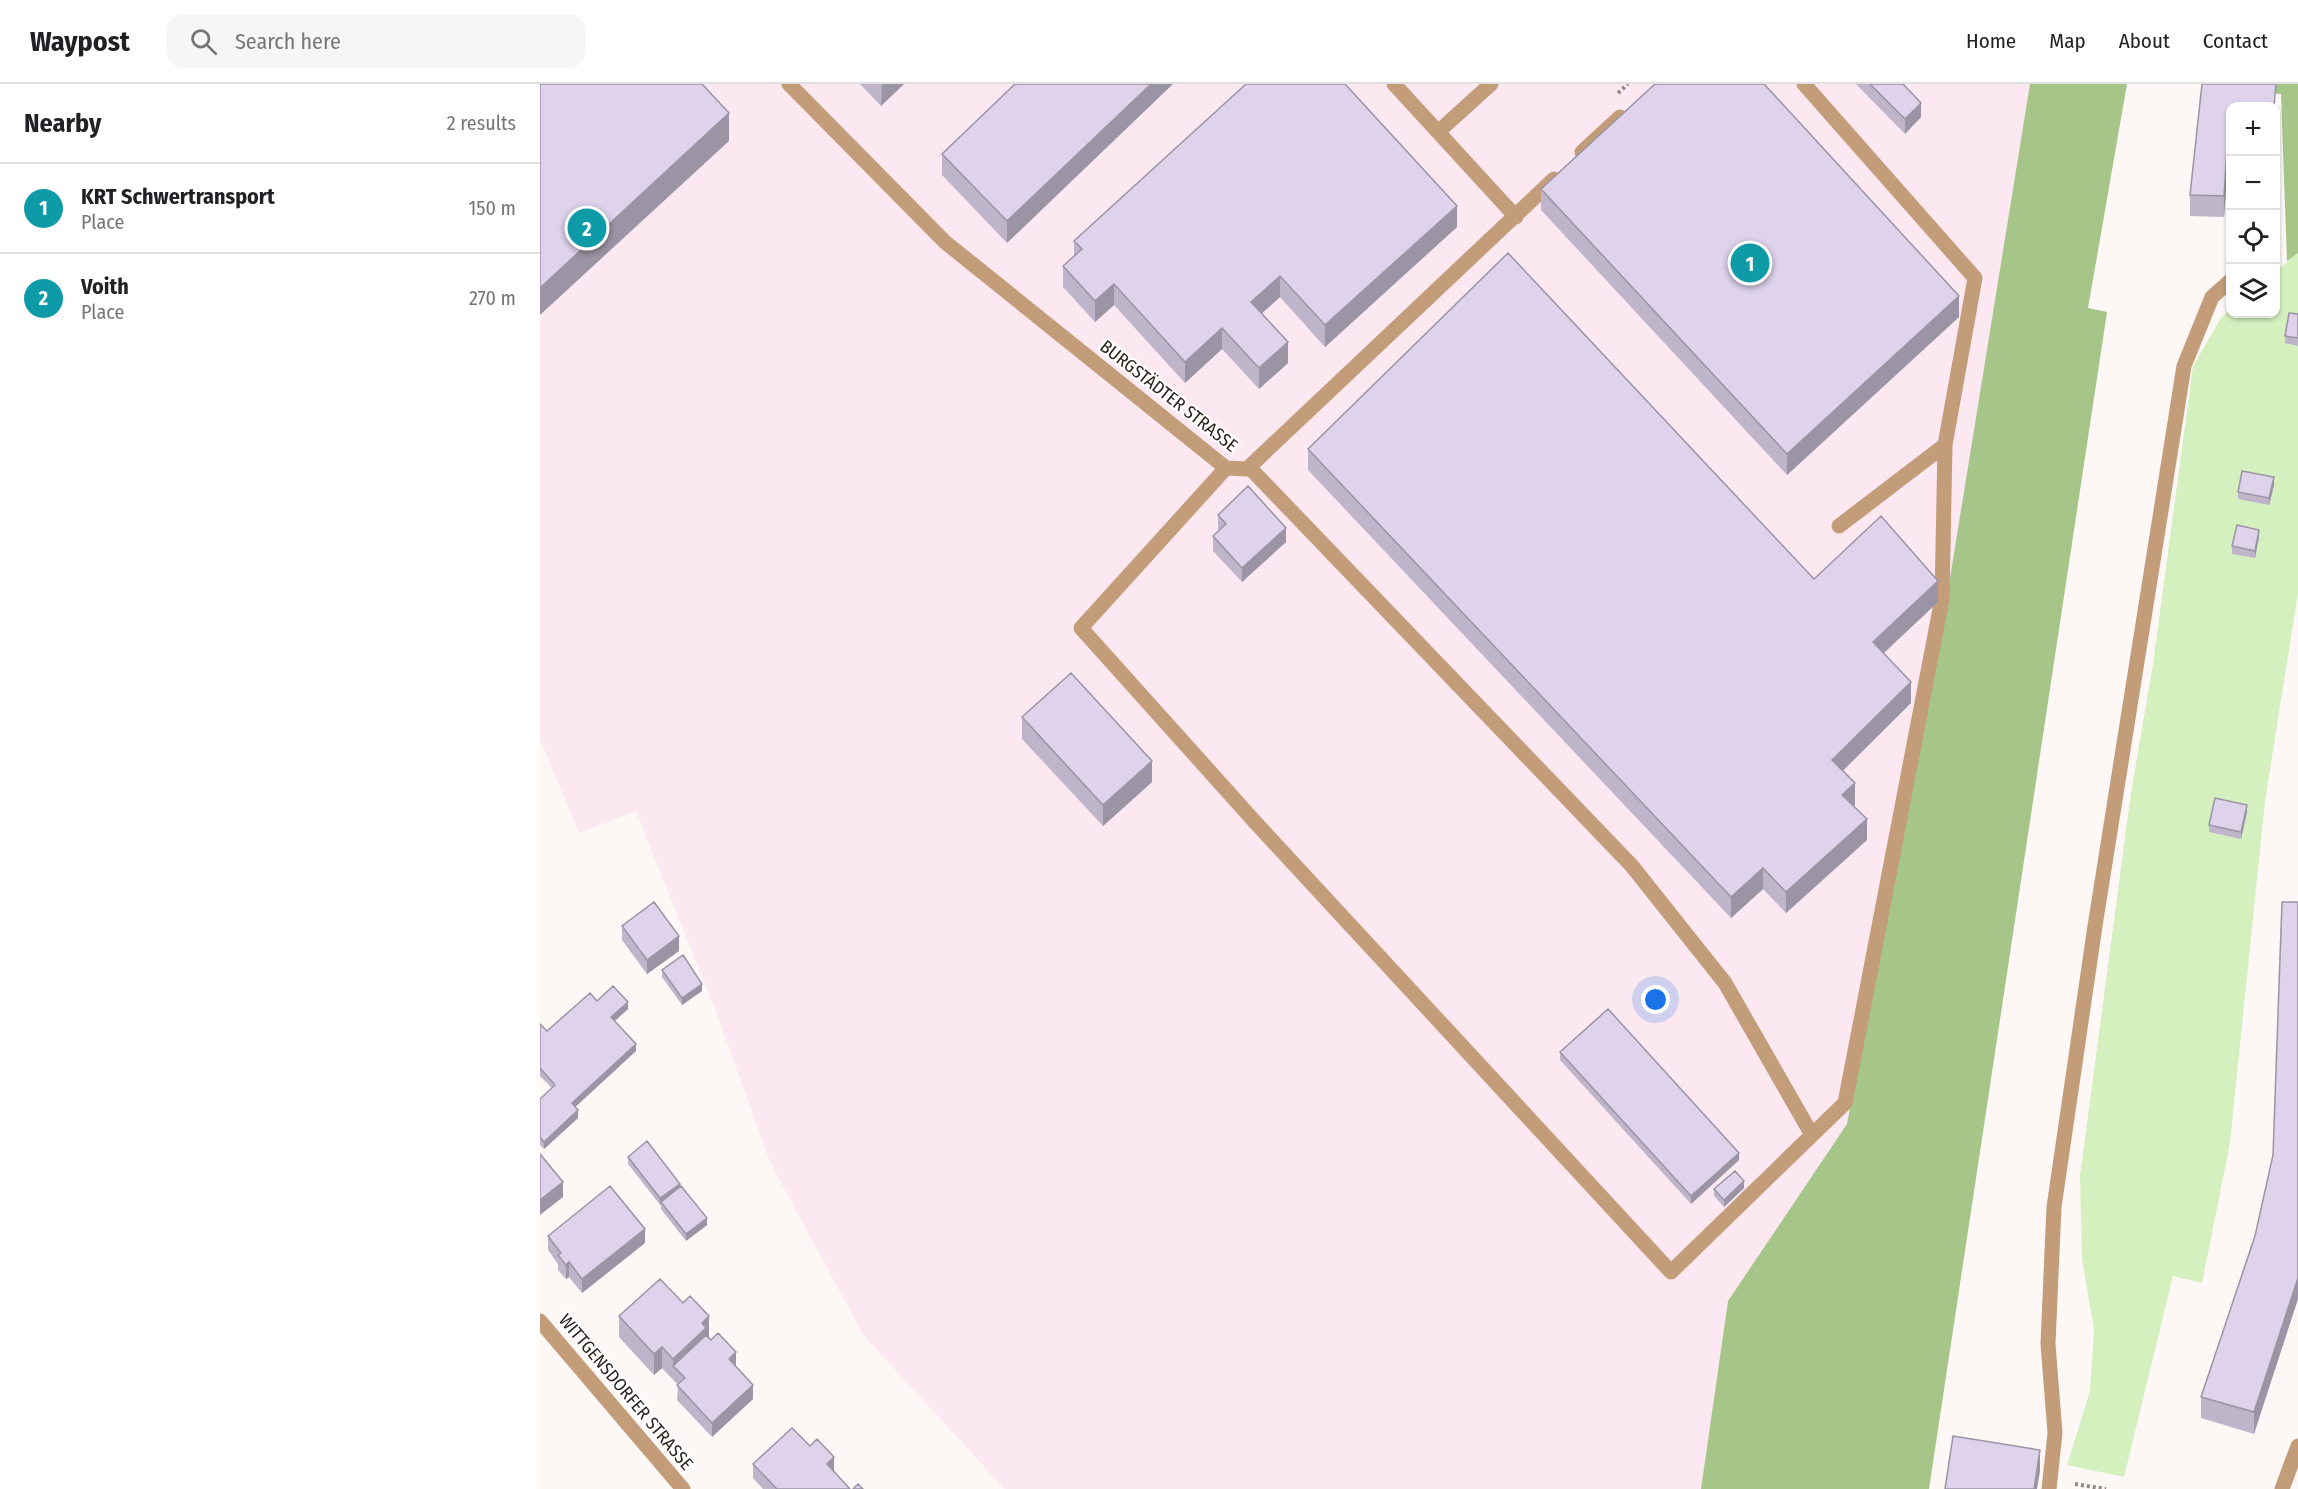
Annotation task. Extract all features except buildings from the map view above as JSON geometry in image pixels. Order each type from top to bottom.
[{"type":"street","name":"BURGSTÄDTER STRASSE","points":[[789,84],[945,242],[1226,468],[1247,469],[1630,108]]},
{"type":"street","points":[[1394,84],[1516,217]]},
{"type":"street","points":[[1438,132],[1491,84]]},
{"type":"street","points":[[1226,468],[1081,628],[1263,831],[1671,1272],[1845,1103],[1942,599],[1945,445],[1975,278],[1804,84]]},
{"type":"street","points":[[2049,1489],[2055,1433],[2048,1344],[2054,1207],[2095,926],[2184,366],[2212,297],[2226,285]]},
{"type":"street","points":[[1839,526],[1945,445]]},
{"type":"street","points":[[1248,467],[1632,866],[1725,983],[1812,1135]]},
{"type":"street","name":"WITTGENSDORFER STRASSE","points":[[540,1321],[683,1489]]},
{"type":"street","points":[[2282,1489],[2298,1446]]},
{"type":"path","points":[[1622,89],[1628,84]]},
{"type":"path","points":[[2068,1483],[2106,1489]]},
{"type":"shaded area","points":[[540,84],[2031,84],[1949,607],[1847,1124],[1728,1301],[1701,1489],[1005,1489],[864,1336],[770,1162],[715,1009],[636,811],[579,833],[540,739]]},
{"type":"green space","points":[[2030,84],[2127,84],[2088,308],[2107,312],[1929,1489],[1701,1489],[1728,1301],[1847,1124],[1946,603]]},
{"type":"green space","points":[[2206,84],[2298,84],[2298,253],[2287,261],[2281,94],[2206,89]]},
{"type":"green space","points":[[2298,253],[2298,593],[2265,801],[2230,1143],[2202,1283],[2173,1276],[2124,1477],[2067,1465],[2090,1391],[2094,1329],[2082,1259],[2080,1176],[2131,793],[2153,664],[2193,366],[2226,313],[2226,318],[2280,318],[2280,268]]},
{"type":"place","name":"Voith","points":[[587,228]]},
{"type":"place","name":"KRT Schwertransport","points":[[1750,263]]}]
